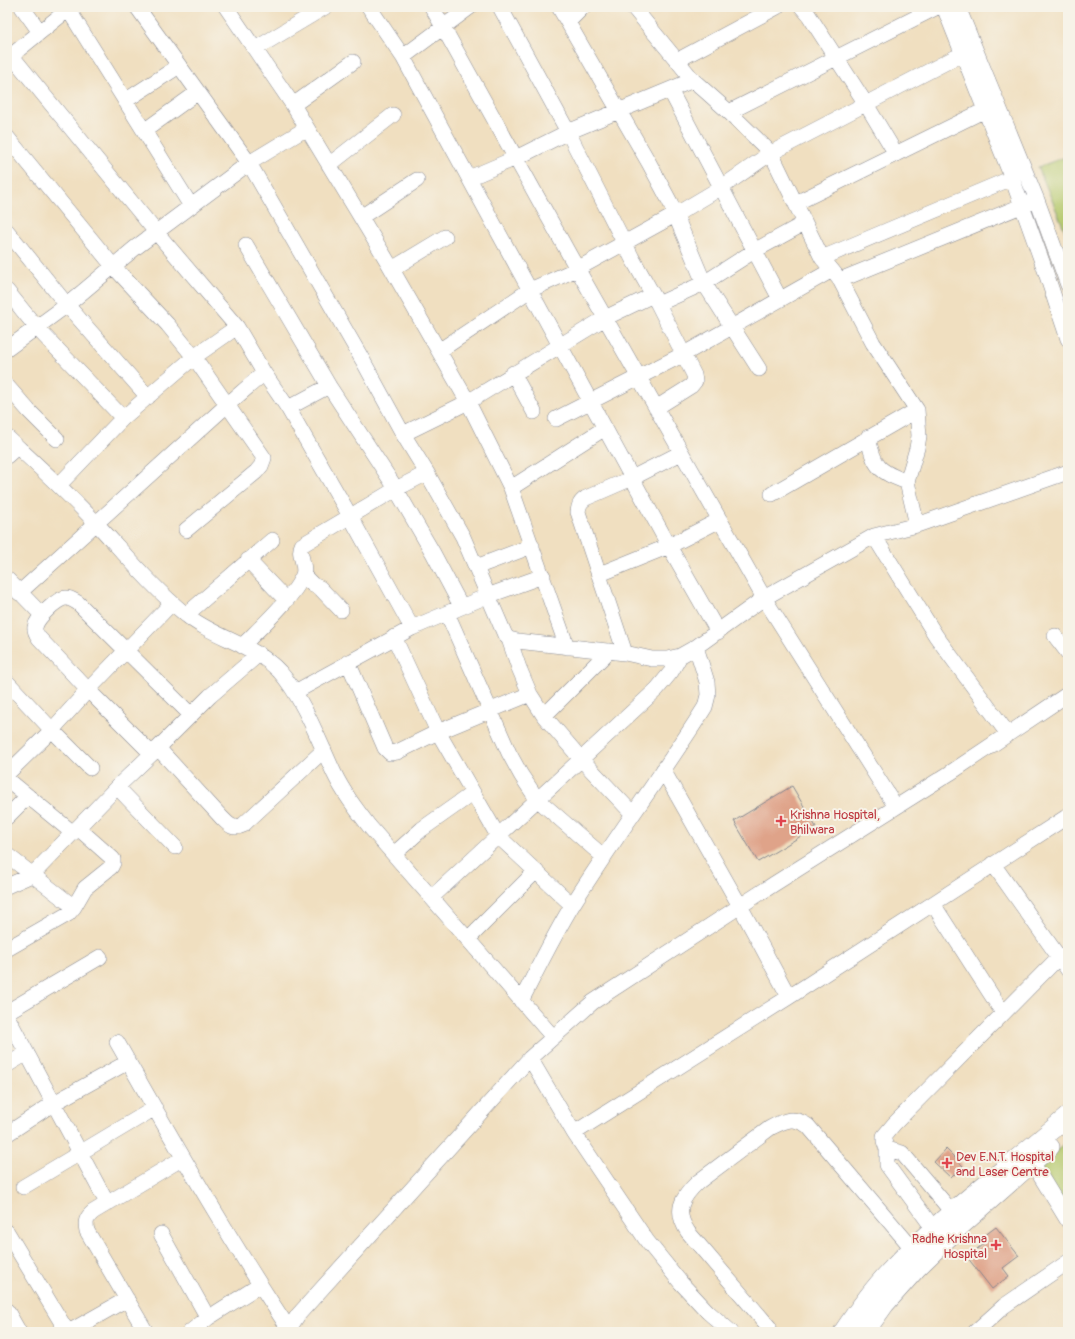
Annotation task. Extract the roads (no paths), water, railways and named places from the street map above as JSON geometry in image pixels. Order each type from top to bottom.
[{"type":"main road","points":[[865,1332],[885,1304],[917,1268],[1029,1157],[1068,1116]]},
{"type":"main road","points":[[843,1332],[869,1295],[889,1272],[933,1228],[952,1212],[1029,1157],[1068,1132]]},
{"type":"street","points":[[22,7],[40,32]]},
{"type":"street","points":[[137,7],[249,163],[362,359],[403,434],[463,537],[487,596],[503,631],[509,639],[530,694],[544,716],[632,814]]},
{"type":"street","points":[[226,7],[293,105],[392,269],[468,402],[511,488],[568,646]]},
{"type":"street","points":[[255,49],[304,12],[325,7]]},
{"type":"street","points":[[369,7],[403,57],[669,546],[718,632]]},
{"type":"street","points":[[432,7],[638,377],[764,598],[896,807]]},
{"type":"street","points":[[403,57],[470,7]]},
{"type":"street","points":[[500,7],[568,132],[694,374],[695,381],[691,386],[656,408]]},
{"type":"street","points":[[559,7],[649,163],[675,215],[704,283],[759,369]]},
{"type":"street","points":[[568,22],[583,7]]},
{"type":"street","points":[[678,60],[777,7]]},
{"type":"street","points":[[802,7],[866,104],[896,154]]},
{"type":"street","points":[[729,112],[937,7]]},
{"type":"street","points":[[944,7],[1012,178],[1068,339]]},
{"type":"street","points":[[958,7],[1038,200],[1068,285]]},
{"type":"street","points":[[191,206],[69,8],[9,57],[237,327],[264,373],[288,408],[412,628]]},
{"type":"street","points":[[639,9],[693,80],[729,112],[771,153],[822,258],[836,275],[873,343],[916,410],[919,436],[907,482],[917,525]]},
{"type":"street","points":[[439,351],[530,290],[577,268],[675,215],[722,187],[771,153],[962,54]]},
{"type":"street","points":[[293,105],[353,62]]},
{"type":"street","points":[[125,101],[179,66]]},
{"type":"street","points":[[469,178],[516,158],[568,132],[693,80]]},
{"type":"street","points":[[670,90],[780,299]]},
{"type":"street","points":[[144,130],[198,92]]},
{"type":"street","points":[[796,204],[985,110]]},
{"type":"street","points":[[329,165],[393,116]]},
{"type":"street","points":[[7,349],[67,305],[156,232],[249,163],[307,128]]},
{"type":"street","points":[[7,137],[113,266],[168,325],[194,357],[264,458],[256,472],[186,530]]},
{"type":"street","points":[[822,258],[1012,178]]},
{"type":"street","points":[[361,217],[417,180]]},
{"type":"street","points":[[556,419],[684,354],[780,299],[836,275],[1038,200]]},
{"type":"street","points":[[403,434],[468,402],[513,373],[605,318],[704,283],[754,251],[805,223]]},
{"type":"street","points":[[7,231],[67,305],[148,397]]},
{"type":"street","points":[[392,269],[445,237]]},
{"type":"street","points":[[246,245],[329,386],[396,489],[434,553],[461,606]]},
{"type":"street","points":[[7,291],[37,328],[123,418]]},
{"type":"street","points":[[59,485],[123,418],[194,357],[237,327]]},
{"type":"street","points":[[19,593],[226,405],[264,373]]},
{"type":"street","points":[[513,373],[534,412]]},
{"type":"street","points":[[7,386],[57,439]]},
{"type":"street","points":[[288,408],[329,386]]},
{"type":"street","points":[[772,494],[916,410]]},
{"type":"street","points":[[511,488],[605,428]]},
{"type":"street","points":[[868,437],[871,455],[876,464],[883,471],[893,477],[907,482]]},
{"type":"street","points":[[10,446],[59,485],[163,595],[186,615],[196,623],[259,654],[270,662],[295,692],[343,790],[353,805],[369,826],[553,1037]]},
{"type":"street","points":[[625,653],[600,574],[578,512],[578,506],[586,498],[632,478],[681,453]]},
{"type":"street","points":[[509,639],[625,653],[652,659],[667,659],[680,656],[718,632],[764,598],[874,536],[917,525],[1068,472]]},
{"type":"street","points":[[242,646],[286,600],[304,575],[305,570],[300,552],[302,546],[396,489],[427,473]]},
{"type":"street","points":[[600,574],[669,546],[720,520]]},
{"type":"street","points":[[874,536],[936,636],[1008,734]]},
{"type":"street","points":[[186,615],[272,540]]},
{"type":"street","points":[[476,567],[532,546]]},
{"type":"street","points":[[248,560],[286,600]]},
{"type":"street","points":[[304,575],[313,585],[320,588],[341,610]]},
{"type":"street","points":[[295,692],[412,628],[461,606],[543,576]]},
{"type":"street","points":[[7,579],[42,615]]},
{"type":"street","points":[[191,715],[78,603],[67,598],[62,599],[56,602],[37,622],[35,633],[88,690],[155,751],[222,818],[233,827],[238,828],[243,825],[324,750]]},
{"type":"street","points":[[7,774],[52,730],[88,690],[172,603]]},
{"type":"street","points":[[447,613],[509,753],[521,775],[537,799],[604,856]]},
{"type":"street","points":[[1054,636],[1068,653]]},
{"type":"street","points":[[394,637],[438,732],[498,836],[572,905]]},
{"type":"street","points":[[521,1001],[572,905],[705,707],[708,695],[707,682],[696,647]]},
{"type":"street","points":[[544,716],[609,651]]},
{"type":"street","points":[[7,886],[32,875],[117,787],[210,696],[259,654]]},
{"type":"street","points":[[432,897],[657,689],[671,672],[680,656]]},
{"type":"street","points":[[348,662],[385,748],[393,753],[438,732],[530,694]]},
{"type":"street","points":[[7,682],[12,698],[52,730],[90,768]]},
{"type":"street","points":[[117,1042],[183,1158],[288,1330],[298,1315],[530,1058],[593,1002],[740,906],[950,773],[1068,694]]},
{"type":"street","points":[[663,770],[740,906],[789,997]]},
{"type":"street","points":[[7,780],[110,855],[113,859],[113,863],[108,871],[85,888],[72,911],[62,919],[7,949]]},
{"type":"street","points":[[117,787],[175,847]]},
{"type":"street","points":[[394,854],[422,829],[473,793]]},
{"type":"street","points":[[7,817],[28,796]]},
{"type":"street","points":[[574,1133],[789,997],[1068,816]]},
{"type":"street","points":[[7,855],[74,907]]},
{"type":"street","points":[[993,864],[1068,970]]},
{"type":"street","points":[[468,939],[536,871]]},
{"type":"street","points":[[933,904],[1003,1013]]},
{"type":"street","points":[[7,1012],[100,957]]},
{"type":"street","points":[[933,1228],[887,1166],[887,1149],[884,1136],[887,1131],[1059,957]]},
{"type":"street","points":[[7,1016],[107,1203]]},
{"type":"street","points":[[7,1065],[27,1053]]},
{"type":"street","points":[[530,1058],[574,1133],[647,1241],[681,1283],[708,1312],[731,1332]]},
{"type":"street","points":[[7,1134],[54,1103],[128,1062]]},
{"type":"street","points":[[23,1187],[155,1108]]},
{"type":"street","points":[[769,1327],[688,1232],[682,1223],[680,1212],[682,1202],[690,1190],[698,1182],[770,1128],[790,1120],[797,1121],[808,1126],[912,1248]]},
{"type":"street","points":[[887,1149],[902,1153],[952,1212]]},
{"type":"street","points":[[1029,1157],[1068,1220]]},
{"type":"street","points":[[146,1332],[87,1231],[86,1222],[88,1216],[93,1212],[183,1158]]},
{"type":"street","points":[[7,1232],[12,1250],[66,1331],[74,1329],[127,1299]]},
{"type":"street","points":[[161,1234],[208,1318]]},
{"type":"street","points":[[975,1332],[1004,1306],[1068,1262]]},
{"type":"street","points":[[190,1332],[208,1318],[260,1286]]},
{"type":"street","points":[[7,1311],[19,1332]]},
{"type":"place","name":"Krishna Hospital, Bhilwara","points":[[781,821]]},
{"type":"place","name":"Dev E.N.T. Hospital and Laser Centre","points":[[947,1163]]},
{"type":"place","name":"Radhe Krishna Hospital","points":[[996,1245]]}]
